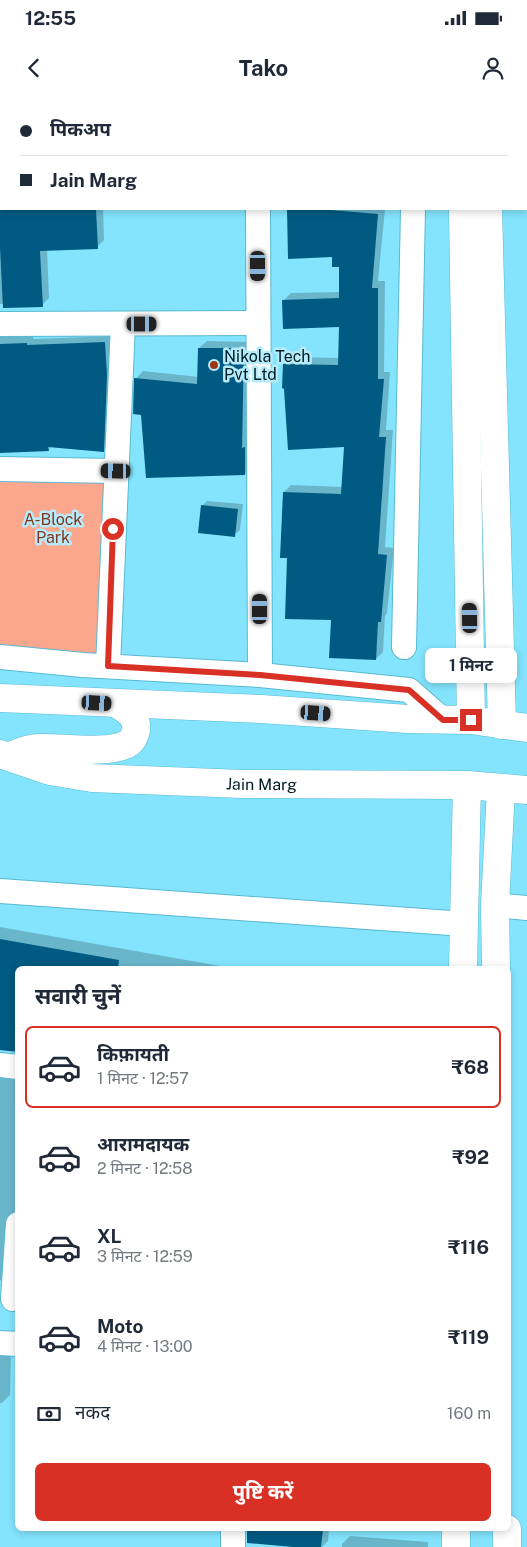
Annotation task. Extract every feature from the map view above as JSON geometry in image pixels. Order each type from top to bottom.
[{"type":"street","points":[[258,210],[260,675]]},
{"type":"street","points":[[404,647],[413,210]]},
{"type":"street","points":[[464,210],[471,720]]},
{"type":"street","points":[[0,698],[261,709],[408,719],[471,720],[514,726],[488,210]]},
{"type":"street","points":[[0,324],[258,323]]},
{"type":"street","points":[[108,666],[123,324]]},
{"type":"street","points":[[0,469],[116,471]]},
{"type":"street","points":[[0,657],[108,666],[260,675],[409,690],[443,720]]},
{"type":"street","points":[[5,755],[38,748],[104,749],[126,745],[133,738],[136,731],[136,722],[129,711],[117,704]]},
{"type":"street","name":"Jain Marg","points":[[5,755],[50,771],[92,778],[242,784],[467,785],[514,789]]},
{"type":"street","points":[[464,966],[467,785]]},
{"type":"street","points":[[496,966],[495,905],[514,789]]},
{"type":"street","points":[[0,891],[465,924]]},
{"type":"street","points":[[495,905],[527,908]]},
{"type":"street","points":[[0,1066],[15,1067]]},
{"type":"street","points":[[10,1299],[15,1252]]},
{"type":"street","points":[[0,1343],[15,1344]]},
{"type":"street","points":[[233,1531],[233,1547]]},
{"type":"street","points":[[456,1531],[456,1547]]},
{"type":"street","points":[[507,1531],[507,1547]]},
{"type":"green space","name":"A-Block Park","points":[[0,474],[108,476],[102,676],[0,669]]},
{"type":"building","points":[[0,210],[96,210],[98,249],[40,251],[43,307],[3,308]]},
{"type":"building","points":[[287,210],[331,210],[378,214],[372,288],[378,288],[378,379],[384,379],[379,437],[386,437],[378,554],[387,555],[381,622],[378,622],[376,660],[329,658],[331,620],[285,619],[287,558],[280,558],[283,492],[341,494],[344,447],[288,450],[284,389],[282,388],[283,364],[338,365],[339,327],[283,329],[282,300],[339,298],[339,267],[332,267],[332,257],[288,259]]},
{"type":"building","points":[[105,342],[107,375],[104,452],[48,447],[49,451],[0,453],[0,344],[27,343],[27,345]]},
{"type":"building","points":[[198,348],[244,348],[242,448],[245,447],[245,475],[146,478],[141,415],[133,414],[134,378],[197,384]]},
{"type":"building","points":[[201,505],[238,509],[235,537],[198,533]]},
{"type":"building","points":[[0,939],[119,960],[118,966],[15,966],[15,1052],[0,1050]]},
{"type":"building","points":[[247,1531],[323,1531],[321,1547],[293,1547],[247,1543]]},
{"type":"place","name":"Nikola Tech Pvt Ltd","points":[[214,365]]},
{"type":"route","points":[[113,529],[108,666],[260,675],[409,690],[443,720],[471,720]]}]
